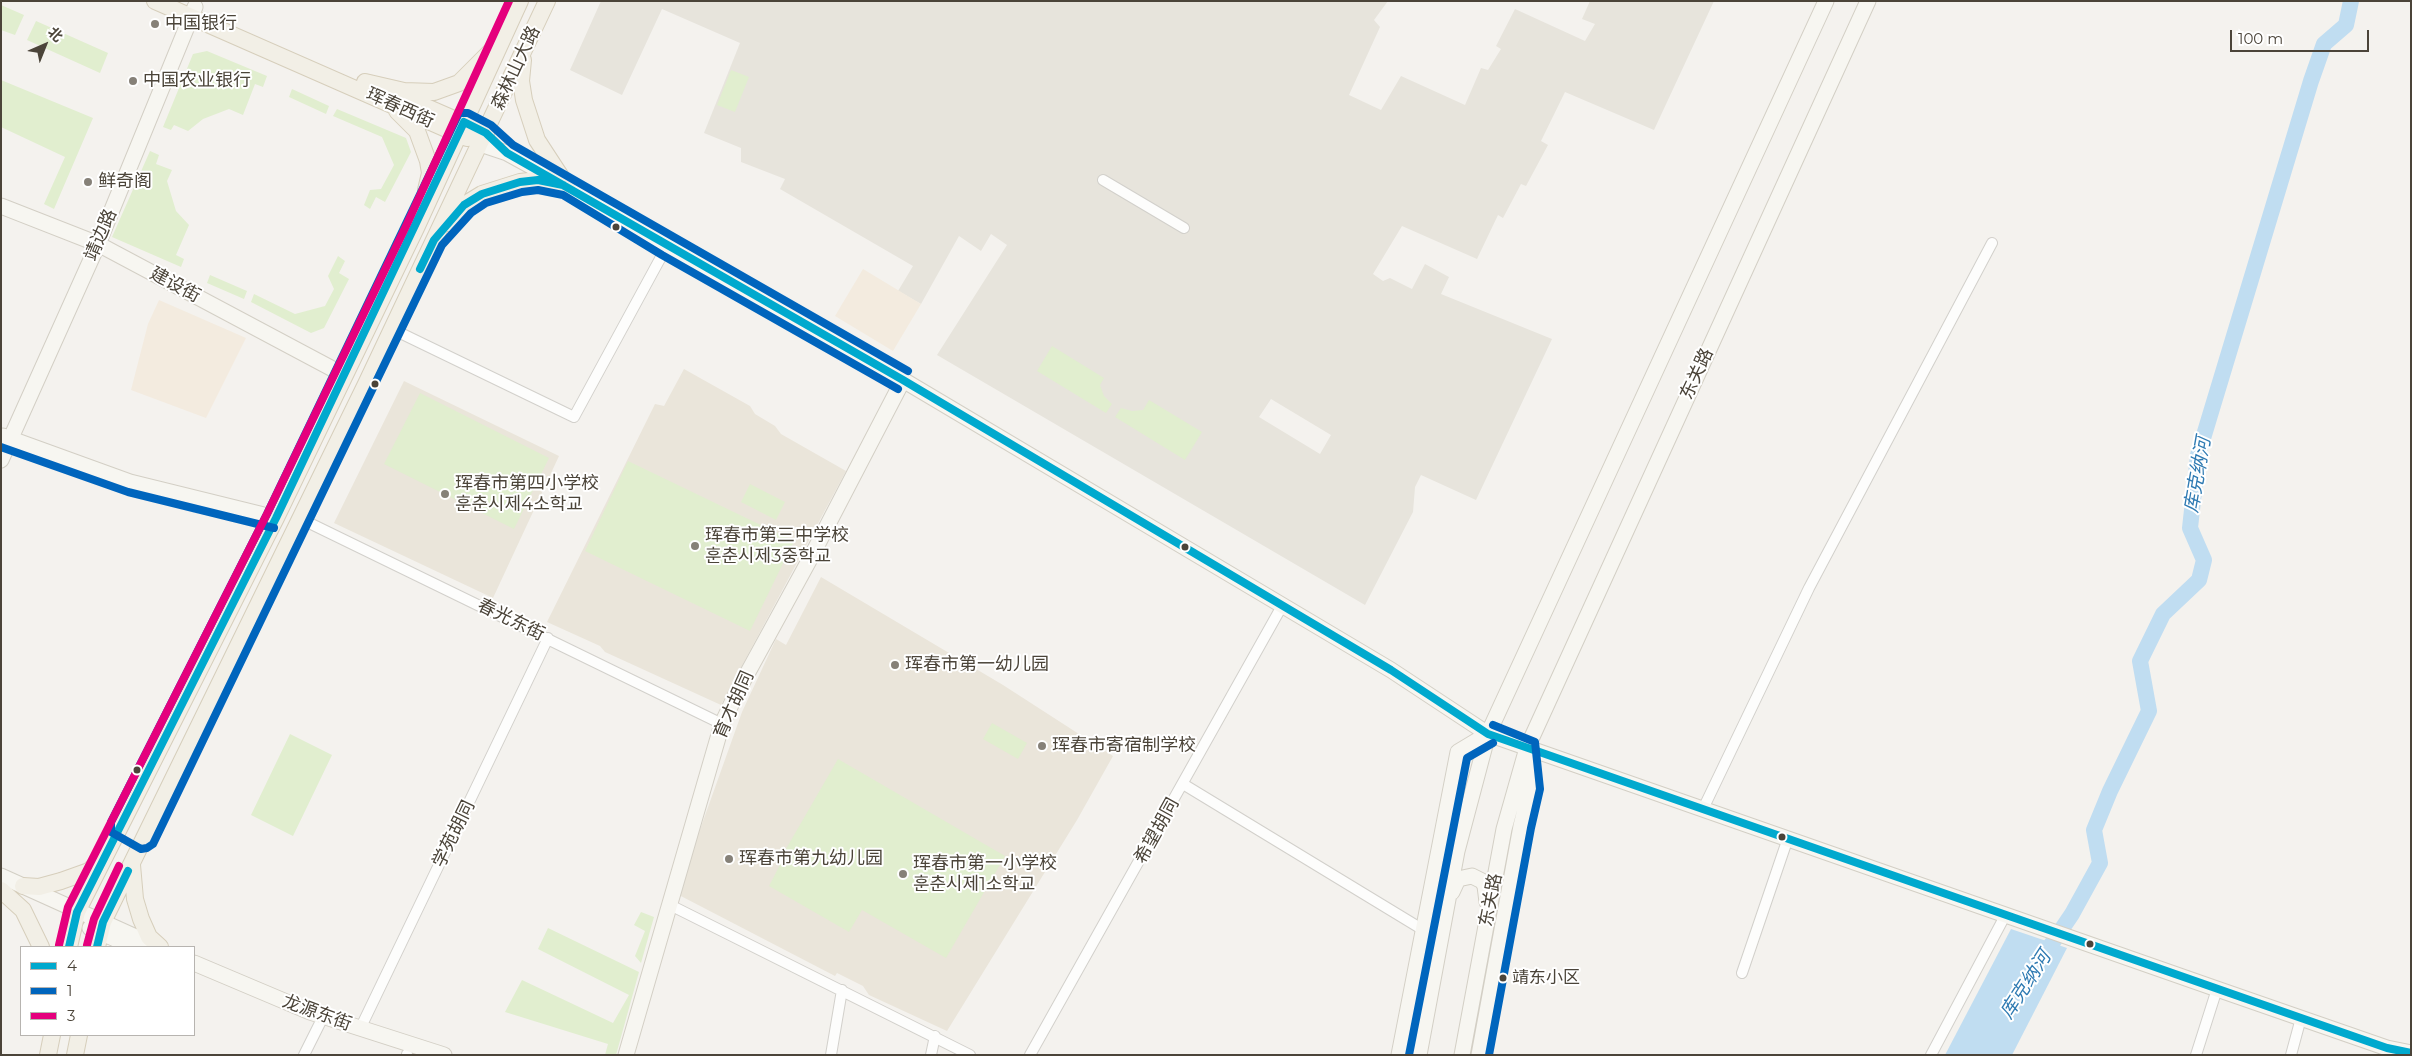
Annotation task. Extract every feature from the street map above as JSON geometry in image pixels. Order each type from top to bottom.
[{"type":"main road","name":"珲春西街","points":[[155,1],[189,8],[365,82],[483,139],[567,186],[666,246],[903,380],[1391,670],[1488,734],[2387,1048],[2411,1053]]},
{"type":"main road","name":"森林山大路","points":[[69,946],[76,916],[276,518],[416,228],[520,1]]},
{"type":"main road","name":"森林山大路","points":[[100,934],[132,863],[483,139],[547,1]]},
{"type":"main road","points":[[1419,1055],[1463,824],[1488,734],[1826,1]]},
{"type":"main road","name":"东关路","points":[[1462,1055],[1504,829],[1527,748],[1868,1]]},
{"type":"main road","name":"珲春西街","points":[[189,8],[379,98],[462,128]]},
{"type":"main road","name":"靖边路","points":[[1,460],[6,438],[98,244],[189,8]]},
{"type":"main road","points":[[365,82],[404,91],[434,92],[459,83],[468,76],[501,40]]},
{"type":"main road","points":[[524,50],[521,81],[524,100],[537,140],[567,186]]},
{"type":"main road","points":[[379,98],[405,116],[417,131],[428,160],[430,173],[416,228]]},
{"type":"main road","points":[[434,240],[464,205],[482,194],[520,182],[538,180],[567,186]]},
{"type":"main road","name":"建设街","points":[[1,206],[98,244],[344,375]]},
{"type":"main road","name":"育才胡同","points":[[626,1055],[722,724],[736,694],[811,557],[903,380]]},
{"type":"main road","points":[[6,438],[130,482],[276,518]]},
{"type":"main road","points":[[1398,1055],[1458,752],[1488,734]]},
{"type":"main road","name":"东关路","points":[[1479,1055],[1521,826],[1530,789],[1527,748]]},
{"type":"main road","points":[[120,827],[144,839]]},
{"type":"main road","points":[[23,886],[39,887],[89,871],[106,854]]},
{"type":"main road","points":[[132,863],[135,899],[141,919],[149,937],[159,946]]},
{"type":"main road","points":[[1,876],[23,886],[76,916],[100,934],[131,946]]},
{"type":"main road","points":[[1447,902],[1458,880],[1472,876],[1482,881],[1485,886],[1488,916]]},
{"type":"main road","points":[[1,889],[76,916]]},
{"type":"main road","points":[[1,889],[23,910],[41,946]]},
{"type":"main road","points":[[100,934],[155,946]]},
{"type":"main road","name":"龙源东街","points":[[195,963],[321,1021],[360,1029],[444,1055]]},
{"type":"main road","name":"龙源东街","points":[[195,974],[408,1055]]},
{"type":"main road","points":[[48,1055],[52,1036]]},
{"type":"main road","points":[[75,1055],[79,1036]]},
{"type":"street","points":[[1103,180],[1184,228]]},
{"type":"street","points":[[1703,809],[1809,588],[1992,243]]},
{"type":"street","points":[[392,328],[574,417],[666,246]]},
{"type":"street","name":"春光东街","points":[[300,518],[722,724]]},
{"type":"street","name":"希望胡同","points":[[1030,1055],[1282,606]]},
{"type":"street","name":"学苑胡同","points":[[360,1029],[548,638]]},
{"type":"street","points":[[1183,784],[1423,930],[1441,935]]},
{"type":"street","points":[[1742,973],[1788,838]]},
{"type":"street","points":[[670,905],[970,1055]]},
{"type":"street","points":[[1930,1055],[2010,915]]},
{"type":"street","points":[[2196,1055],[2218,989]]},
{"type":"street","points":[[831,1055],[842,990]]},
{"type":"street","points":[[2291,1055],[2301,1018]]},
{"type":"street","points":[[304,1055],[321,1021]]},
{"type":"street","points":[[931,1055],[935,1036]]},
{"type":"shaded area","points":[[601,1],[1388,1],[1374,20],[1380,27],[1349,95],[1381,110],[1401,76],[1465,105],[1481,68],[1488,70],[1501,49],[1496,46],[1515,9],[1585,41],[1595,24],[1582,19],[1590,1],[1714,1],[1654,130],[1565,92],[1541,141],[1548,145],[1526,186],[1521,184],[1503,218],[1498,215],[1477,259],[1402,226],[1373,274],[1383,281],[1390,278],[1412,289],[1425,264],[1449,277],[1441,294],[1552,339],[1476,500],[1421,475],[1415,487],[1413,512],[1365,605],[937,355],[1007,245],[991,234],[981,251],[959,236],[921,304],[898,291],[913,266],[780,189],[785,179],[741,162],[741,148],[704,133],[740,43],[662,9],[622,95],[570,70]],"holes":[[[1271,399],[1331,435],[1320,454],[1259,417]]]},
{"type":"shaded area","points":[[863,269],[921,304],[893,351],[835,316]]},
{"type":"shaded area","points":[[159,300],[246,338],[206,418],[131,390],[148,324]]},
{"type":"shaded area","name":"珲春市第三中学校 훈춘시제3중학교","points":[[684,369],[750,406],[755,414],[775,426],[781,434],[846,471],[721,705],[605,652],[600,646],[547,622],[655,404],[664,406]]},
{"type":"shaded area","name":"珲春市第四小学校 훈춘시제4소학교","points":[[404,381],[559,456],[493,598],[334,523]]},
{"type":"shaded area","name":"珲春市第一小学校 훈춘시제1소학교","points":[[821,577],[1003,685],[1113,756],[1077,820],[947,1031],[869,995],[863,986],[837,973],[835,976],[677,894],[742,712],[776,639],[786,645]]},
{"type":"green space","points":[[1,5],[24,15],[15,35],[1,30]]},
{"type":"green space","points":[[36,21],[108,53],[100,73],[27,40]]},
{"type":"green space","points":[[207,51],[267,76],[263,87],[255,84],[243,115],[229,109],[203,119],[188,131],[174,125],[171,130],[163,127],[193,54]]},
{"type":"green space","points":[[731,70],[749,77],[735,112],[717,105]]},
{"type":"green space","points":[[1,80],[93,118],[54,209],[44,204],[65,157],[1,127]]},
{"type":"green space","points":[[292,89],[329,106],[326,114],[289,97]]},
{"type":"green space","points":[[337,109],[406,138],[411,152],[385,202],[376,197],[370,209],[364,205],[370,190],[381,189],[394,165],[382,137],[333,116]]},
{"type":"green space","points":[[150,151],[159,155],[156,164],[172,170],[167,181],[176,211],[189,225],[176,255],[184,259],[181,267],[112,237]]},
{"type":"green space","points":[[338,256],[345,261],[339,273],[349,279],[324,328],[311,333],[251,302],[254,294],[295,314],[325,306],[334,289],[328,276]]},
{"type":"green space","points":[[210,275],[247,291],[244,299],[207,283]]},
{"type":"green space","points":[[1052,346],[1104,378],[1100,385],[1104,396],[1112,404],[1106,413],[1037,371]]},
{"type":"green space","points":[[420,393],[549,458],[514,529],[384,464]]},
{"type":"green space","points":[[1149,400],[1202,432],[1185,460],[1115,417],[1121,408],[1132,411],[1143,410]]},
{"type":"green space","points":[[628,461],[794,541],[750,631],[585,551]]},
{"type":"green space","points":[[750,484],[785,502],[776,520],[741,502]]},
{"type":"green space","points":[[992,723],[1027,743],[1018,759],[983,739]]},
{"type":"green space","points":[[290,734],[332,755],[293,836],[251,815]]},
{"type":"green space","points":[[838,759],[1005,856],[946,958],[862,910],[849,932],[769,886],[781,863],[779,861]]},
{"type":"green space","points":[[641,912],[654,917],[641,963],[635,956],[645,931],[634,925]]},
{"type":"green space","points":[[548,928],[639,972],[616,1055],[605,1055],[608,1044],[505,1012],[522,980],[613,1023],[629,995],[538,949]]},
{"type":"water","points":[[2011,929],[2067,948],[2012,1055],[1945,1055]]},
{"type":"waterway","name":"库克纳河","points":[[2040,961],[2072,914],[2100,863],[2094,830],[2110,791],[2149,711],[2140,661],[2163,614],[2199,580],[2204,560],[2190,528],[2198,455],[2311,81],[2324,44],[2346,25],[2351,1]]},
{"type":"transit line","name":"3","points":[[59,945],[68,907],[267,514],[407,224],[509,1]]},
{"type":"transit line","name":"1","points":[[898,389],[662,255],[563,195],[538,190],[522,192],[486,203],[471,213],[442,245],[153,844],[141,849],[111,832],[111,822],[267,514],[459,113],[468,113],[491,125],[513,145],[908,371]]},
{"type":"transit line","name":"4","points":[[69,946],[77,912],[276,518],[464,122],[486,133],[507,153],[903,380],[1391,670],[1488,734],[2387,1048],[2411,1053]]},
{"type":"transit line","name":"4","points":[[420,269],[434,240],[464,205],[482,194],[520,182],[538,180],[563,185]]},
{"type":"transit line","name":"1","points":[[1,447],[128,492],[274,528]]},
{"type":"transit line","name":"1","points":[[1489,1055],[1540,789],[1535,742],[1493,725]]},
{"type":"transit line","name":"1","points":[[1409,1055],[1467,758],[1493,743]]},
{"type":"transit line","name":"3","points":[[87,945],[94,919],[119,866]]},
{"type":"transit line","name":"4","points":[[97,946],[103,922],[128,871]]},
{"type":"place","name":"中国银行","points":[[155,24]]},
{"type":"place","name":"中国农业银行","points":[[133,81]]},
{"type":"place","name":"鲜奇阁","points":[[88,182]]},
{"type":"place","name":"珲春市第四小学校 훈춘시제4소학교","points":[[445,494]]},
{"type":"place","name":"珲春市第三中学校 훈춘시제3중학교","points":[[695,546]]},
{"type":"place","name":"珲春市第一幼儿园","points":[[895,665]]},
{"type":"place","name":"珲春市寄宿制学校","points":[[1042,746]]},
{"type":"place","name":"珲春市第九幼儿园","points":[[729,859]]},
{"type":"place","name":"珲春市第一小学校 훈춘시제1소학교","points":[[903,874]]},
{"type":"place","name":"靖东小区","points":[[1503,978]]}]
